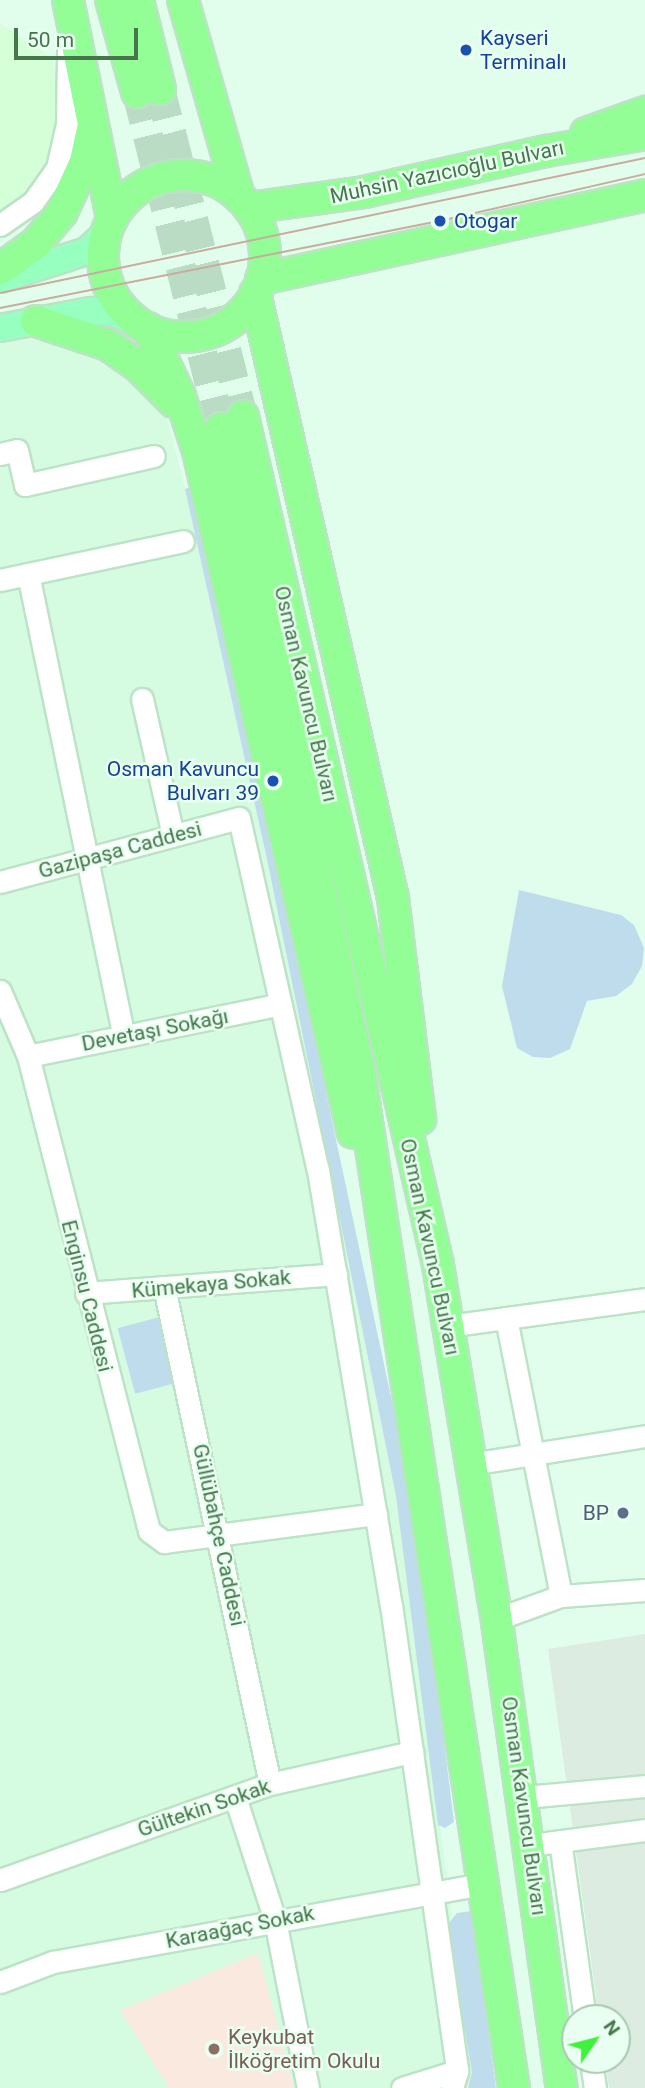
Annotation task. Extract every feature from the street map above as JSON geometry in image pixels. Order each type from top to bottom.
[{"type":"highway","points":[[68,0],[94,119],[109,226]]},
{"type":"highway","points":[[111,0],[149,90],[138,0]]},
{"type":"highway","points":[[144,326],[183,337],[212,332],[237,317],[258,286],[265,252],[244,202],[183,0]]},
{"type":"highway","points":[[546,150],[645,112]]},
{"type":"highway","points":[[0,269],[36,243],[62,212],[85,162],[94,119]]},
{"type":"highway","name":"Muhsin Yazıcıoğlu Bulvarı","points":[[244,202],[364,192],[546,150],[645,134]]},
{"type":"highway","points":[[244,202],[199,177],[169,176],[136,191],[109,226],[103,248],[108,285],[144,326],[190,423],[341,1092],[392,1271]]},
{"type":"highway","points":[[258,286],[645,195]]},
{"type":"highway","points":[[543,217],[645,211]]},
{"type":"highway","points":[[258,286],[393,898],[438,1265]]},
{"type":"highway","points":[[36,321],[83,333],[123,354],[153,379],[190,423]]},
{"type":"highway","name":"Osman Kavuncu Bulvarı","points":[[514,2088],[392,1271],[359,1069],[232,422],[438,1265],[524,1797],[562,2088]]},
{"type":"main road","points":[[0,279],[87,251],[109,226]]},
{"type":"main road","points":[[0,328],[91,311],[113,312],[144,326]]},
{"type":"street","points":[[0,225],[39,196],[62,153],[68,124],[68,0]]},
{"type":"street","points":[[0,454],[17,450],[25,485],[154,456]]},
{"type":"street","points":[[0,580],[183,541]]},
{"type":"street","points":[[28,574],[124,1036]]},
{"type":"street","points":[[142,699],[173,836]]},
{"type":"street","name":"Gazipaşa Caddesi","points":[[0,882],[239,818],[281,1004]]},
{"type":"street","name":"Enginsu Caddesi","points":[[0,991],[29,1055],[144,1523],[164,1542],[220,1538],[376,1514]]},
{"type":"street","points":[[281,1004],[318,1170],[376,1514],[432,1893],[454,2079],[402,2088]]},
{"type":"street","name":"Devetaşı Sokağı","points":[[29,1055],[281,1004]]},
{"type":"street","name":"Kümekaya Sokak","points":[[86,1293],[336,1274]]},
{"type":"street","name":"Güllübahçe Caddesi","points":[[164,1287],[220,1538],[270,1784]]},
{"type":"street","points":[[448,1326],[645,1299]]},
{"type":"street","points":[[506,1318],[561,1596]]},
{"type":"street","points":[[471,1464],[645,1436]]},
{"type":"street","points":[[497,1619],[561,1596],[645,1590]]},
{"type":"street","name":"Gültekin Sokak","points":[[0,1880],[270,1784],[412,1752]]},
{"type":"street","points":[[524,1797],[645,1786]]},
{"type":"street","points":[[235,1797],[275,1920],[308,2088]]},
{"type":"street","points":[[530,1845],[645,1830]]},
{"type":"street","points":[[560,1842],[583,2004]]},
{"type":"street","name":"Karaağaç Sokak","points":[[0,1982],[53,1962],[482,1884]]},
{"type":"shaded area","points":[[0,24],[52,58],[60,107],[50,161],[26,196],[0,216]]},
{"type":"shaded area","points":[[139,310],[185,489],[268,864],[396,1496],[452,1916],[447,1925],[472,2072],[468,2088],[0,2088],[0,338]]},
{"type":"shaded area","points":[[196,485],[415,1509],[454,1822],[445,1828],[438,1825],[396,1496],[268,864],[185,489]]},
{"type":"shaded area","points":[[519,890],[621,915],[634,925],[644,948],[642,966],[632,984],[616,996],[587,1001],[570,1049],[550,1058],[533,1057],[517,1048],[502,986]]},
{"type":"shaded area","points":[[163,1316],[181,1382],[135,1394],[118,1328]]},
{"type":"shaded area","points":[[645,1634],[645,2088],[609,2088],[607,2074],[631,2074],[631,2004],[597,2004],[548,1649]]},
{"type":"shaded area","points":[[471,1911],[496,2088],[468,2088],[472,2072],[447,1925],[457,1913]]},
{"type":"shaded area","name":"Keykubat İlköğretim Okulu","points":[[258,1953],[294,2088],[169,2088],[120,2010]]},
{"type":"tunnel","points":[[160,89],[243,416]]},
{"type":"tunnel","points":[[137,92],[221,428]]},
{"type":"tram line","points":[[0,293],[645,158]]},
{"type":"tram line","points":[[0,308],[440,221],[645,174]]},
{"type":"place","name":"Kayseri Terminalı","points":[[466,50]]},
{"type":"place","name":"Otogar","points":[[440,221]]},
{"type":"place","name":"Osman Kavuncu Bulvarı 39","points":[[273,781]]},
{"type":"place","name":"BP","points":[[623,1513]]},
{"type":"place","name":"Keykubat İlköğretim Okulu","points":[[214,2049]]}]
